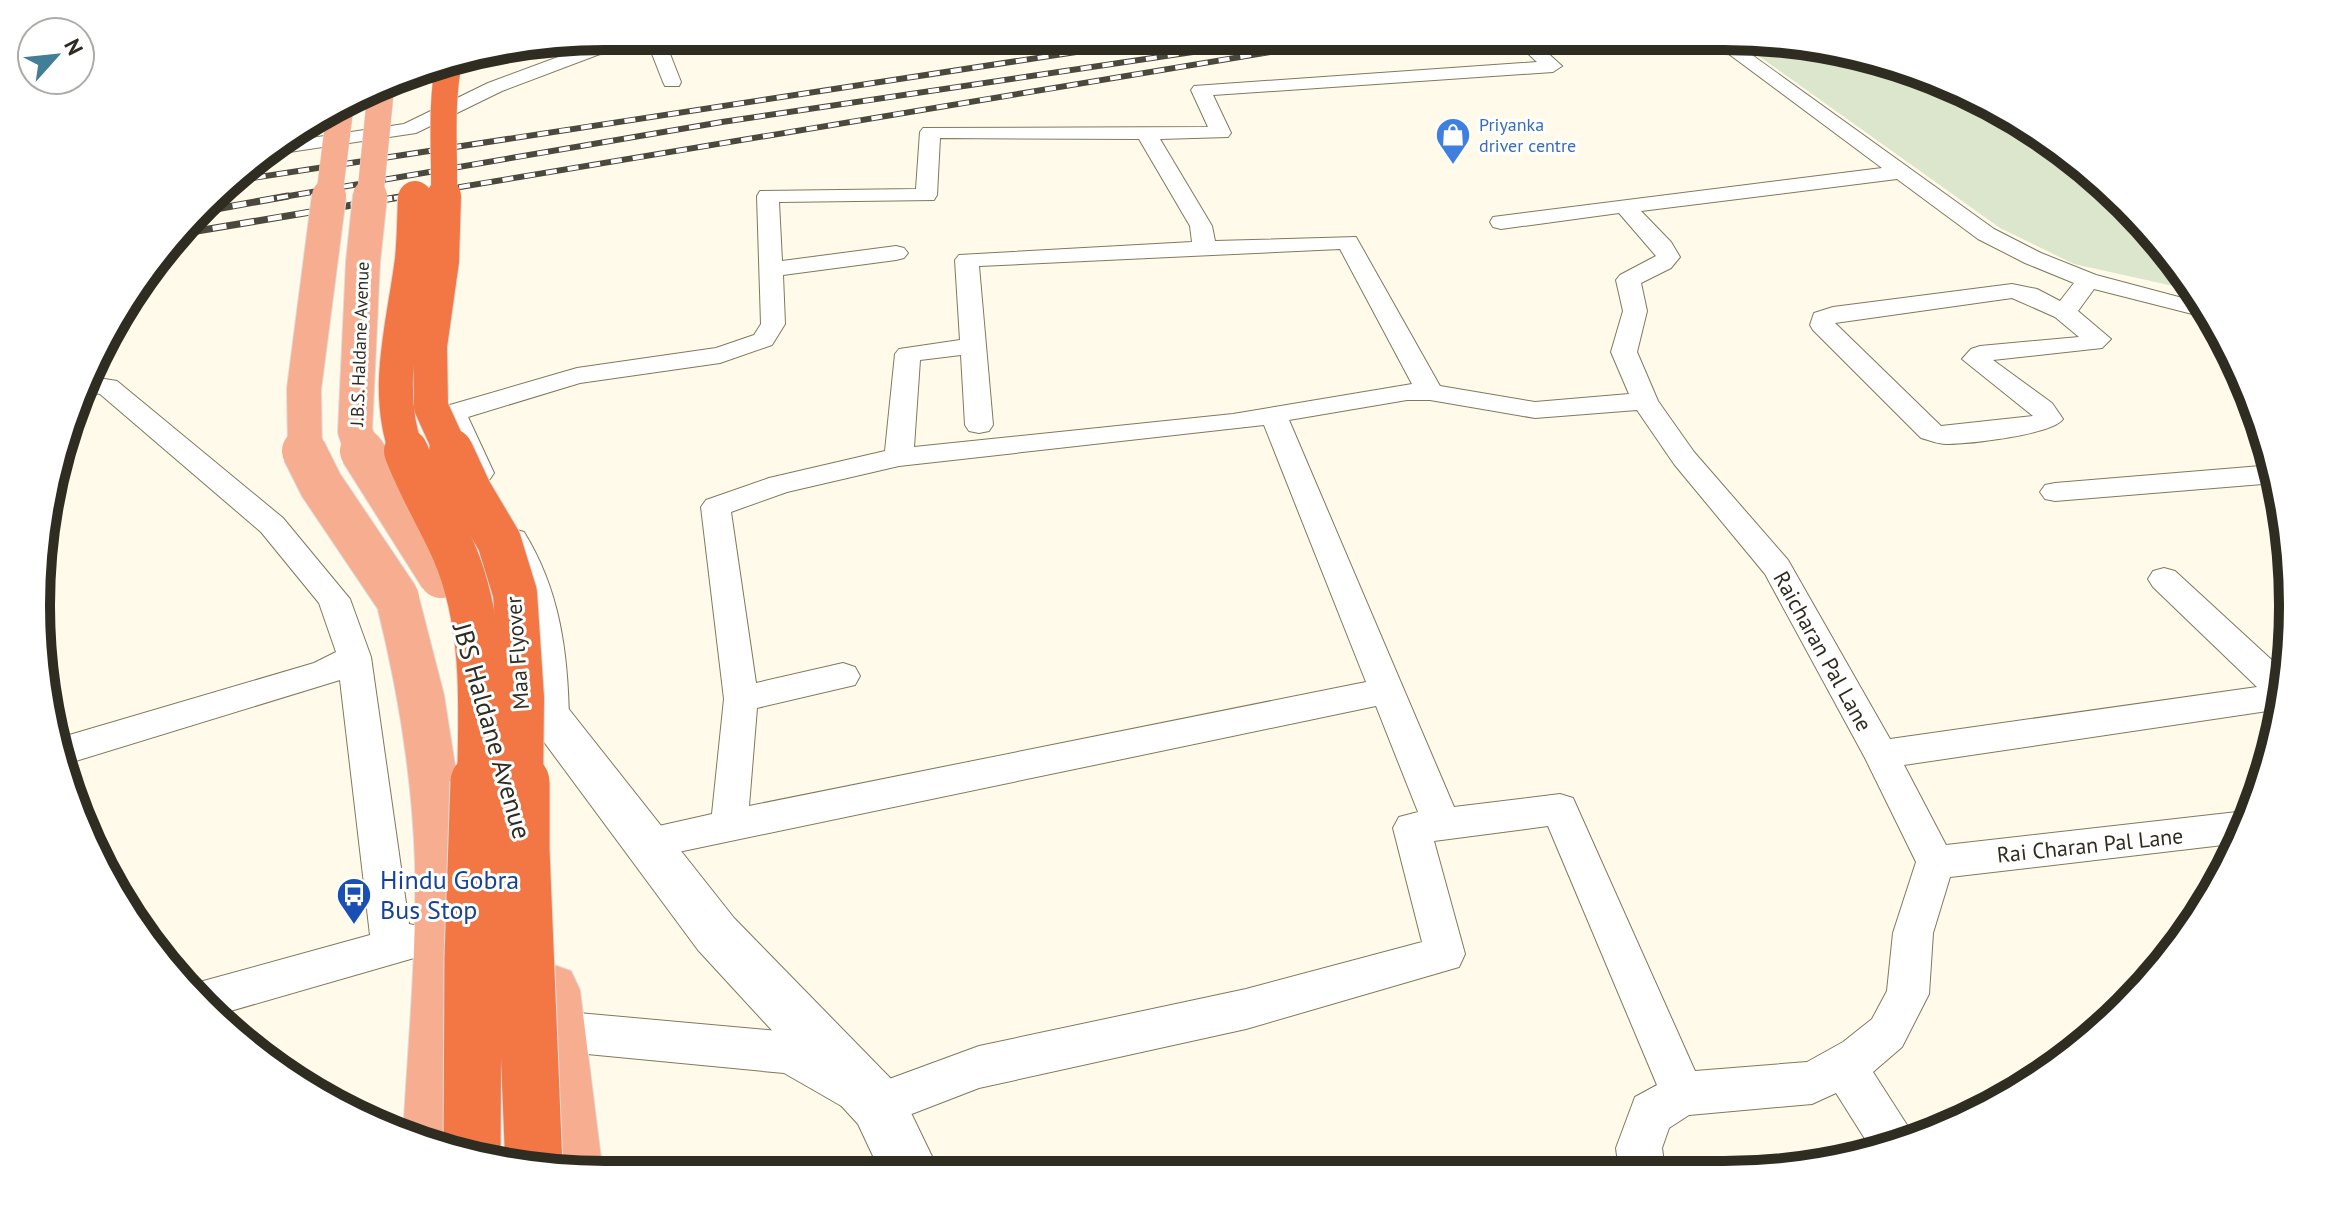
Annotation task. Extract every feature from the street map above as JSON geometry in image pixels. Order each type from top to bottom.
[{"type":"highway","name":"Maa Flyover","points":[[447,73],[443,90],[446,137],[442,261],[430,346],[431,407],[470,492],[499,541],[515,593],[522,698],[521,850],[534,1156]]},
{"type":"highway","name":"Maa Flyover","points":[[419,82],[412,258],[400,329],[394,407],[399,433],[416,478],[455,554],[479,640],[472,1144]]},
{"type":"main road","name":"J.B.S. Haldane Avenue","points":[[380,98],[363,262],[355,431],[363,454],[433,596],[407,635],[432,776],[441,860],[417,940],[436,1070],[434,1134]]},
{"type":"main road","name":"JBS Haldane Avenue","points":[[339,118],[304,389],[304,452],[321,485],[433,596],[497,760],[542,906],[570,1160]]},
{"type":"street","points":[[292,147],[409,129],[495,87],[593,50]]},
{"type":"street","points":[[659,50],[672,82]]},
{"type":"street","points":[[552,720],[552,655],[535,581],[491,497],[453,413],[577,376],[720,355],[763,340],[773,324],[768,196],[926,195],[930,132],[1221,133],[1201,90],[1553,66],[1534,50]]},
{"type":"street","points":[[1733,50],[1986,234],[2033,258],[2088,280],[2193,309]]},
{"type":"street","points":[[1146,133],[1201,226],[1205,249]]},
{"type":"street","points":[[1501,222],[1903,172]]},
{"type":"street","name":"Raicharan Pal Lane","points":[[1624,206],[1663,247],[1668,257],[1663,263],[1628,280],[1635,311],[1624,352],[1645,401],[1684,458],[1777,568],[1881,754],[1935,862]]},
{"type":"street","points":[[979,425],[967,260],[1348,242],[1430,392]]},
{"type":"street","points":[[770,270],[896,253]]},
{"type":"street","points":[[2064,312],[2088,280]]},
{"type":"street","points":[[2012,291],[2028,294],[2064,312],[2098,339],[2093,343],[1980,354],[1975,359],[2042,409],[2049,419],[2040,423],[1944,436],[1921,424],[1822,325],[1823,318],[1833,314],[2012,291]]},
{"type":"street","points":[[899,457],[908,354],[971,346]]},
{"type":"street","points":[[95,386],[108,387],[272,525],[334,599],[354,657],[417,940]]},
{"type":"street","points":[[729,826],[741,699],[716,507],[779,485],[899,457],[1075,441],[1233,422],[1407,392],[1430,392],[1535,410],[1645,401]]},
{"type":"street","points":[[1273,414],[1442,824]]},
{"type":"street","points":[[2055,492],[2263,475]]},
{"type":"street","points":[[2164,579],[2273,684]]},
{"type":"street","points":[[433,596],[503,655],[716,934],[878,1105],[905,1161]]},
{"type":"street","points":[[69,749],[326,672],[354,657]]},
{"type":"street","points":[[741,699],[843,676]]},
{"type":"street","points":[[645,843],[1389,690]]},
{"type":"street","points":[[1881,754],[2271,696]]},
{"type":"street","points":[[878,1105],[979,1067],[1246,1009],[1445,954],[1412,828],[1560,809],[1683,1094]]},
{"type":"street","name":"Rai Charan Pal Lane","points":[[1935,862],[2232,829]]},
{"type":"street","points":[[1641,1161],[1639,1148],[1651,1113],[1683,1094],[1812,1083],[1858,1057],[1887,1033],[1908,994],[1913,933],[1935,862]]},
{"type":"street","points":[[212,997],[542,906]]},
{"type":"street","points":[[436,1070],[556,1031],[790,1053],[878,1105]]},
{"type":"street","points":[[1843,1066],[1889,1136]]},
{"type":"green space","points":[[1751,51],[1832,61],[1902,79],[2001,124],[2090,188],[2141,239],[2178,287],[2074,264],[2000,228]]},
{"type":"railway","points":[[251,178],[1089,50]]},
{"type":"railway","points":[[277,198],[722,122],[1206,50]]},
{"type":"railway","points":[[406,196],[1282,50]]},
{"type":"railway","points":[[217,209],[288,196]]},
{"type":"railway","points":[[195,231],[406,196]]},
{"type":"railway","points":[[394,198],[406,196]]},
{"type":"place","name":"Priyanka driver centre","points":[[1453,166]]},
{"type":"place","name":"Hindu Gobra Bus Stop","points":[[354,926]]}]
